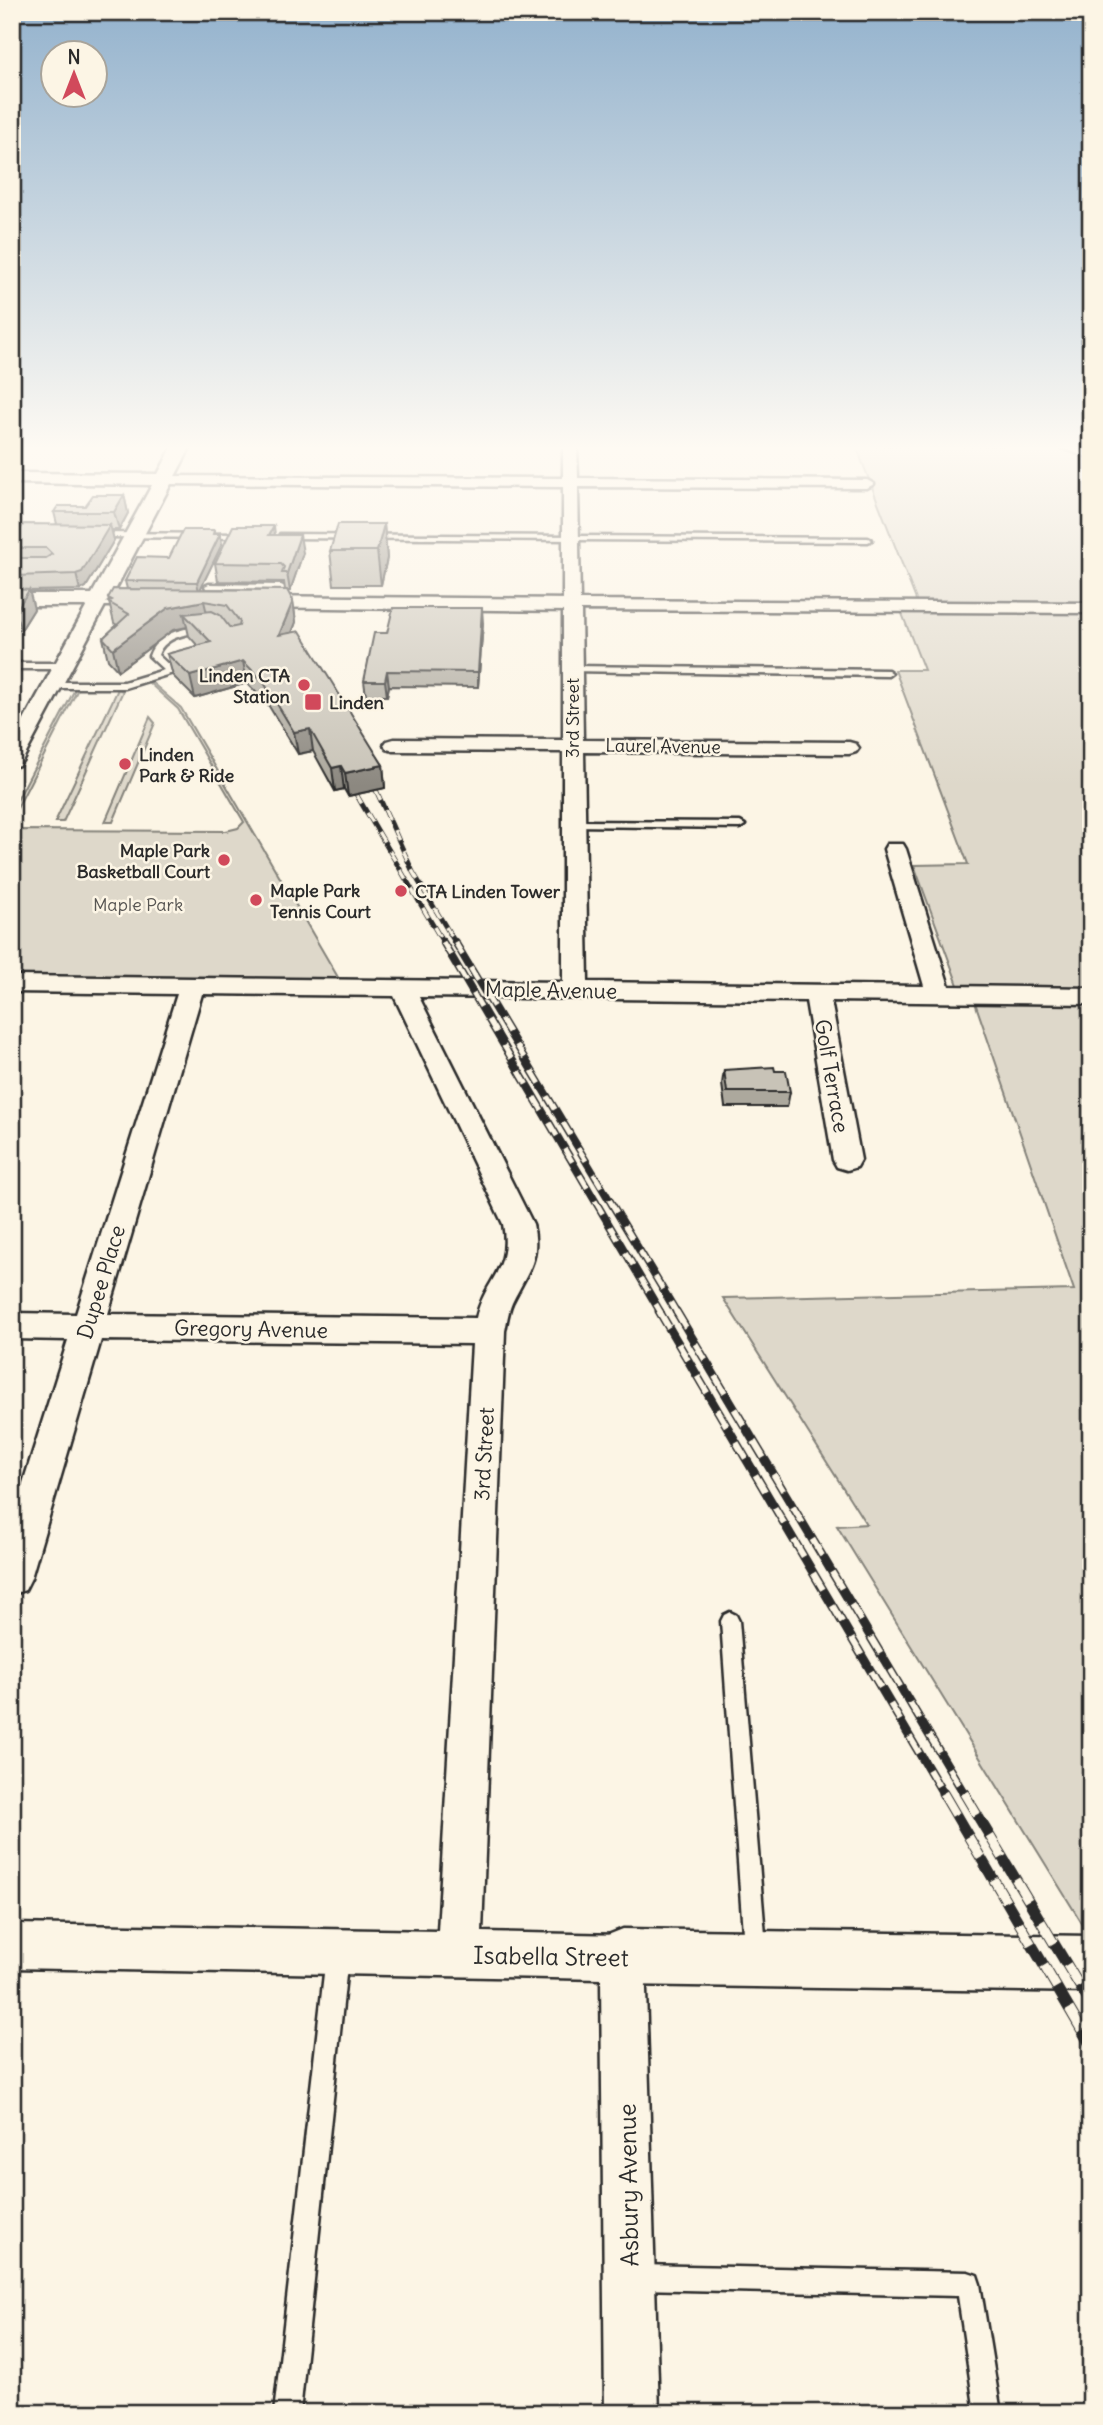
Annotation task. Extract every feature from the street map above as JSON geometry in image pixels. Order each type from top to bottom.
[{"type":"street","points":[[12,761],[18,741],[64,666],[122,559]]},
{"type":"street","name":"3rd Street","points":[[571,559],[576,990]]},
{"type":"street","points":[[12,600],[99,600],[242,594],[275,602],[1091,608]]},
{"type":"street","name":"Laurel Avenue","points":[[394,745],[849,748]]},
{"type":"street","points":[[895,849],[939,994]]},
{"type":"street","name":"Maple Avenue","points":[[12,984],[1091,996]]},
{"type":"street","name":"Dupee Place","points":[[12,1578],[192,986]]},
{"type":"street","name":"3rd Street","points":[[403,989],[518,1224],[523,1243],[519,1266],[494,1306],[489,1331],[460,1954]]},
{"type":"street","name":"Golf Terrace","points":[[817,993],[847,1160]]},
{"type":"street","name":"Gregory Avenue","points":[[12,1326],[489,1331]]},
{"type":"street","name":"Isabella Street","points":[[12,1946],[1091,1964]]},
{"type":"street","name":"Asbury Avenue","points":[[624,1957],[632,2413]]},
{"type":"lane","points":[[194,595],[214,576]]},
{"type":"lane","points":[[53,685],[125,685],[170,671],[153,656],[162,640],[189,631],[220,629]]},
{"type":"lane","points":[[12,666],[64,666]]},
{"type":"lane","points":[[572,669],[888,673]]},
{"type":"lane","points":[[573,824],[740,825]]},
{"type":"lane","points":[[730,1621],[756,1959]]},
{"type":"lane","points":[[287,2413],[337,1951]]},
{"type":"lane","points":[[629,2277],[968,2284],[988,2413]]},
{"type":"green space","points":[[900,559],[1091,559],[1091,1938],[837,1526],[866,1524],[723,1298],[1074,1290],[969,985],[958,985],[914,865],[968,864],[895,670],[924,670],[901,611],[920,610]]},
{"type":"green space","name":"Maple Park","points":[[148,682],[181,708],[339,979],[12,977],[12,830],[226,831],[238,828],[244,822],[178,709]]},
{"type":"green space","points":[[75,689],[78,689],[12,818],[12,810]]},
{"type":"green space","points":[[118,689],[123,691],[63,822],[55,822]]},
{"type":"green space","points":[[150,717],[155,723],[113,822],[105,822]]},
{"type":"building","points":[[12,559],[90,559],[82,572],[76,574],[12,574]]},
{"type":"building","points":[[136,559],[208,559],[197,582],[125,581]]},
{"type":"building","points":[[217,559],[292,559],[287,573],[282,573],[284,567],[281,564],[215,563]]},
{"type":"building","points":[[12,589],[29,590],[15,612],[12,612]]},
{"type":"building","points":[[113,589],[287,590],[293,601],[279,635],[300,631],[383,765],[345,773],[341,766],[332,768],[310,729],[294,732],[263,681],[243,661],[190,676],[167,654],[211,642],[184,614],[212,611],[220,615],[230,628],[239,626],[240,622],[227,605],[204,601],[168,608],[113,649],[103,638],[129,614],[108,602],[112,600],[108,598]]},
{"type":"building","points":[[393,608],[482,608],[478,672],[387,671],[385,681],[364,681],[374,633],[387,633]]},
{"type":"building","points":[[774,1067],[775,1071],[786,1071],[790,1092],[727,1092],[724,1070]]},
{"type":"railway","points":[[376,790],[413,872],[456,944]]},
{"type":"railway","points":[[356,794],[444,944]]},
{"type":"railway","points":[[443,942],[661,1313]]},
{"type":"railway","points":[[455,942],[677,1313]]},
{"type":"railway","points":[[659,1311],[944,1795]]},
{"type":"railway","points":[[676,1311],[965,1795]]},
{"type":"railway","points":[[943,1793],[1091,2046]]},
{"type":"railway","points":[[964,1793],[1091,2005]]},
{"type":"place","name":"Linden CTA Station","points":[[304,685]]},
{"type":"place","name":"Linden","points":[[313,702]]},
{"type":"place","name":"Linden Park & Ride","points":[[125,764]]},
{"type":"place","name":"Maple Park Basketball Court","points":[[224,860]]},
{"type":"place","name":"CTA Linden Tower","points":[[401,891]]},
{"type":"place","name":"Maple Park Tennis Court","points":[[256,900]]}]
